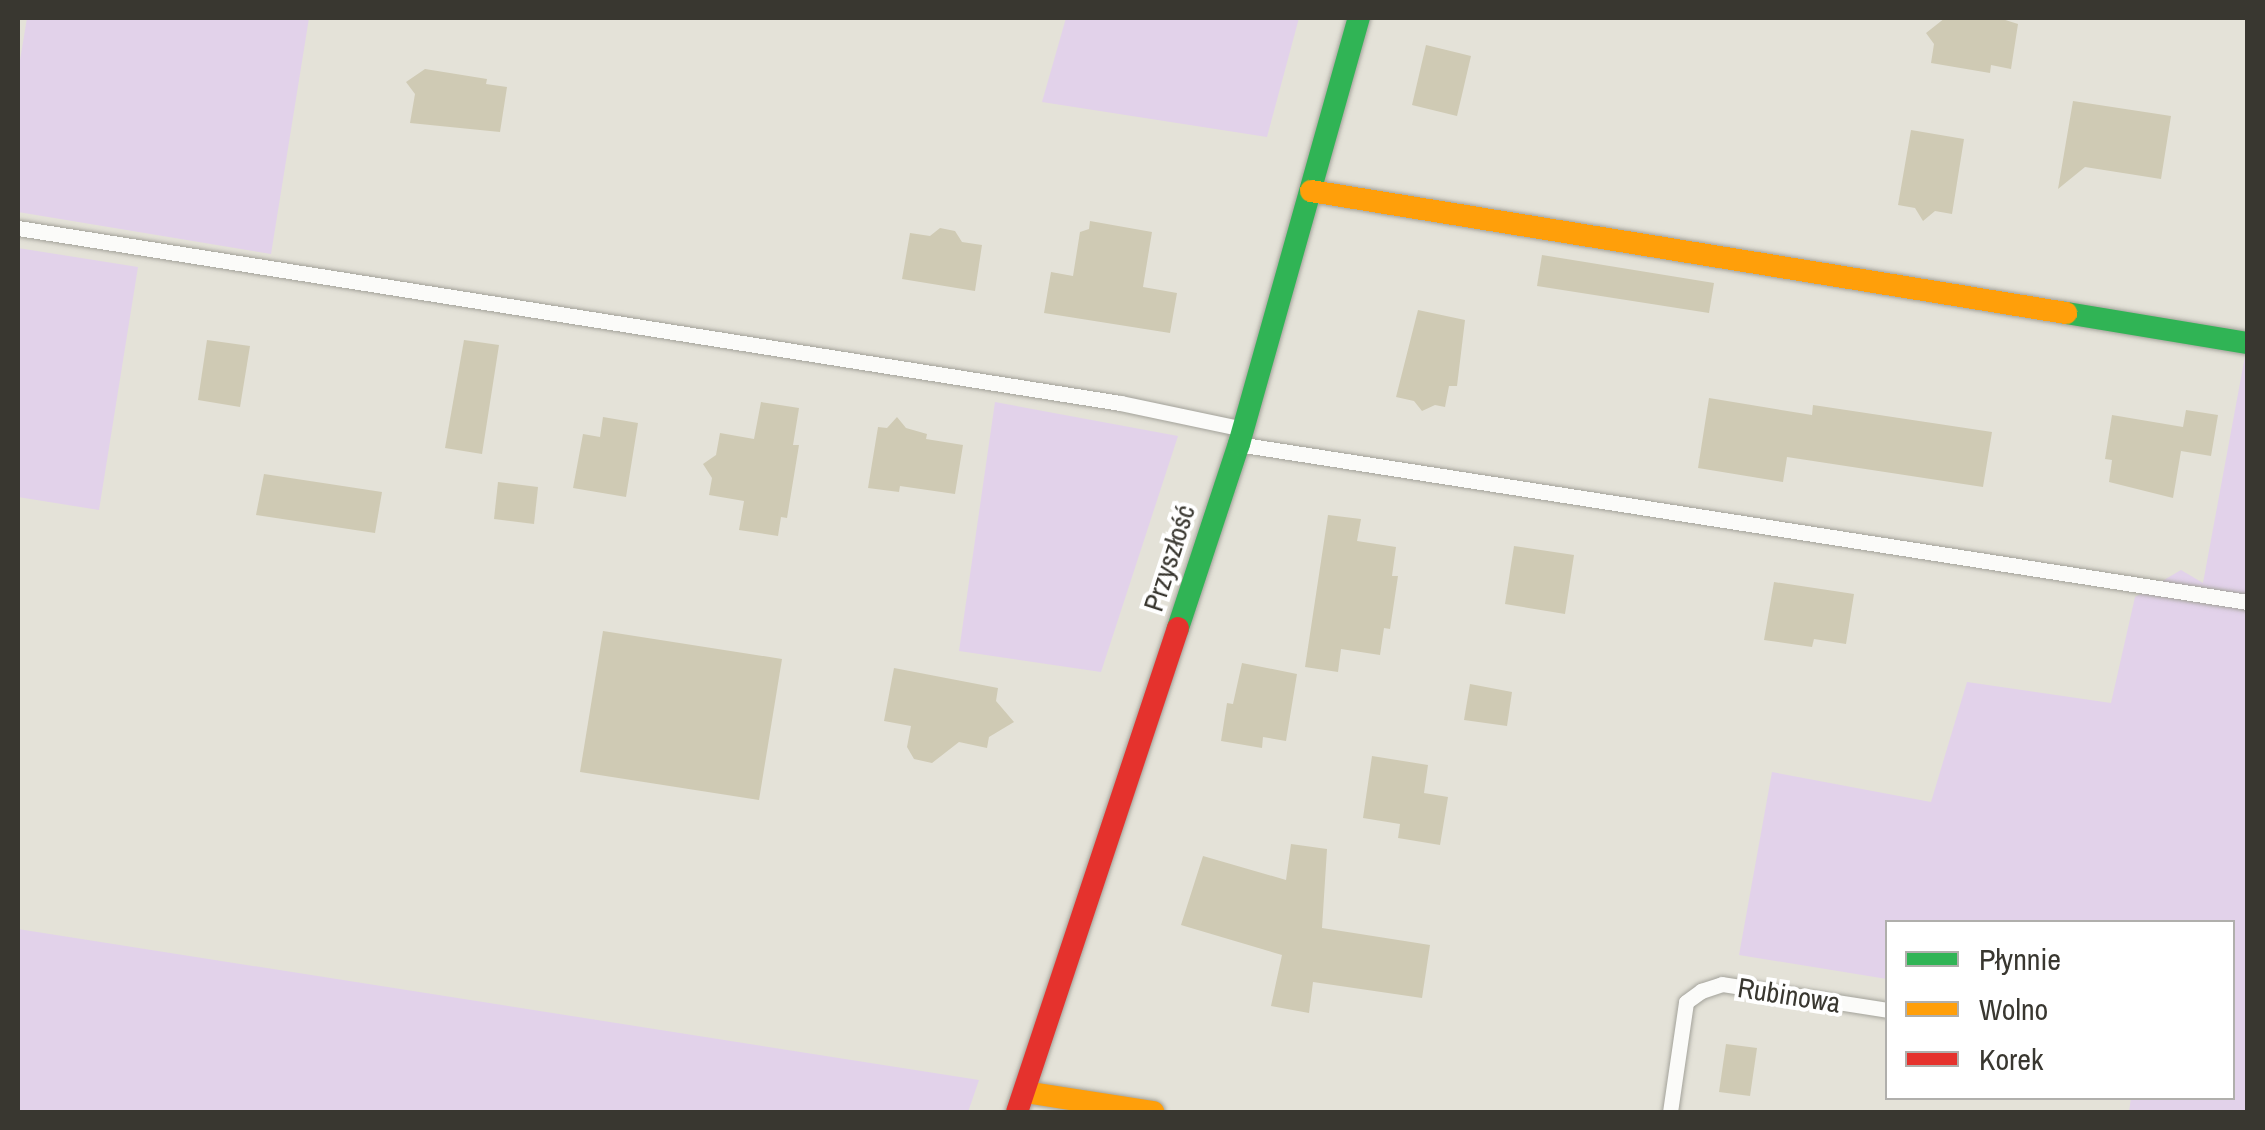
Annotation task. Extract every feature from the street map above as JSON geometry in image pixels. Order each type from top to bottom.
[{"type":"street","name":"Przyszłość","points":[[1021,1102],[1241,436],[1360,18]]},
{"type":"street","points":[[1310,191],[2248,342]]},
{"type":"street","points":[[1021,1102],[1153,1112]]},
{"type":"lane","points":[[18,228],[1100,400],[1241,436],[2248,602]]},
{"type":"lane","name":"Rubinowa","points":[[1670,1112],[1686,1002],[1701,991],[1722,984],[1885,1010]]},
{"type":"shaded area","points":[[27,18],[309,18],[271,254],[18,212],[18,72]]},
{"type":"shaded area","points":[[1066,18],[1299,18],[1267,137],[1042,102]]},
{"type":"shaded area","points":[[18,248],[138,267],[99,510],[18,497]]},
{"type":"shaded area","points":[[2245,356],[2247,1112],[2129,1112],[2131,1100],[2235,1100],[2235,920],[1885,920],[1885,979],[1739,955],[1772,772],[1931,802],[1967,682],[2111,703],[2135,597],[2181,570],[2203,583]]},
{"type":"shaded area","points":[[995,402],[1178,436],[1101,672],[959,651]]},
{"type":"shaded area","points":[[18,929],[979,1080],[968,1112],[18,1112]]},
{"type":"building","points":[[1945,18],[1999,18],[2018,24],[2011,69],[1991,65],[1990,73],[1931,63],[1934,44],[1926,33]]},
{"type":"building","points":[[1426,45],[1471,56],[1457,116],[1412,105]]},
{"type":"building","points":[[425,69],[487,79],[486,84],[507,87],[500,132],[410,123],[415,94],[406,82]]},
{"type":"building","points":[[2073,101],[2171,116],[2161,179],[2085,167],[2058,189]]},
{"type":"building","points":[[1911,130],[1964,139],[1952,214],[1935,211],[1923,221],[1915,208],[1898,205]]},
{"type":"building","points":[[1090,221],[1152,232],[1143,287],[1177,293],[1170,333],[1044,313],[1051,272],[1073,276],[1080,232],[1089,229]]},
{"type":"building","points":[[940,228],[955,231],[962,242],[982,245],[975,291],[902,279],[910,233],[930,236]]},
{"type":"building","points":[[1542,255],[1714,283],[1709,313],[1537,286]]},
{"type":"building","points":[[1418,310],[1465,320],[1457,386],[1449,386],[1445,407],[1435,405],[1422,411],[1414,401],[1396,397]]},
{"type":"building","points":[[207,340],[250,346],[240,407],[198,400]]},
{"type":"building","points":[[464,340],[499,345],[482,454],[445,448]]},
{"type":"building","points":[[1709,398],[1812,415],[1813,405],[1992,432],[1983,487],[1787,457],[1783,482],[1698,468]]},
{"type":"building","points":[[761,402],[799,408],[793,445],[799,445],[787,518],[781,517],[778,536],[739,530],[744,501],[709,495],[712,478],[703,464],[716,455],[720,433],[754,439]]},
{"type":"building","points":[[2186,410],[2218,415],[2211,456],[2181,451],[2173,498],[2109,482],[2112,460],[2105,459],[2112,415],[2183,427]]},
{"type":"building","points":[[603,417],[638,423],[626,497],[573,488],[583,434],[600,437]]},
{"type":"building","points":[[897,417],[906,428],[927,434],[926,439],[963,445],[955,494],[900,486],[899,492],[868,488],[878,427],[887,428]]},
{"type":"building","points":[[264,474],[382,492],[375,533],[256,515]]},
{"type":"building","points":[[498,482],[538,487],[534,524],[494,519]]},
{"type":"building","points":[[1328,515],[1361,519],[1357,541],[1396,547],[1392,576],[1398,576],[1390,629],[1384,628],[1380,655],[1341,649],[1338,672],[1305,667]]},
{"type":"building","points":[[1514,546],[1574,555],[1565,614],[1505,604]]},
{"type":"building","points":[[1774,582],[1854,594],[1846,644],[1814,639],[1812,647],[1764,640]]},
{"type":"building","points":[[603,631],[782,659],[759,800],[580,772]]},
{"type":"building","points":[[1242,663],[1297,674],[1286,741],[1263,737],[1262,748],[1221,741],[1227,703],[1233,704]]},
{"type":"building","points":[[894,668],[998,688],[996,701],[1014,722],[989,737],[987,748],[959,742],[932,763],[914,759],[907,747],[911,726],[884,721]]},
{"type":"building","points":[[1470,684],[1512,692],[1507,726],[1464,720]]},
{"type":"building","points":[[1372,756],[1428,765],[1424,793],[1448,797],[1440,845],[1398,838],[1400,824],[1363,818]]},
{"type":"building","points":[[1291,844],[1327,849],[1322,928],[1430,945],[1422,998],[1313,982],[1309,1013],[1271,1006],[1282,955],[1181,925],[1203,856],[1286,880]]},
{"type":"building","points":[[1726,1044],[1757,1048],[1750,1096],[1719,1092]]},
{"type":"traffic: fast","points":[[1178,628],[1239,444],[1359,18]]},
{"type":"traffic: fast","points":[[2066,313],[2248,343]]},
{"type":"traffic: slow","points":[[1311,191],[2066,313]]},
{"type":"traffic: slow","points":[[1025,1092],[1153,1112]]},
{"type":"traffic: jam","points":[[1017,1112],[1178,628]]}]
